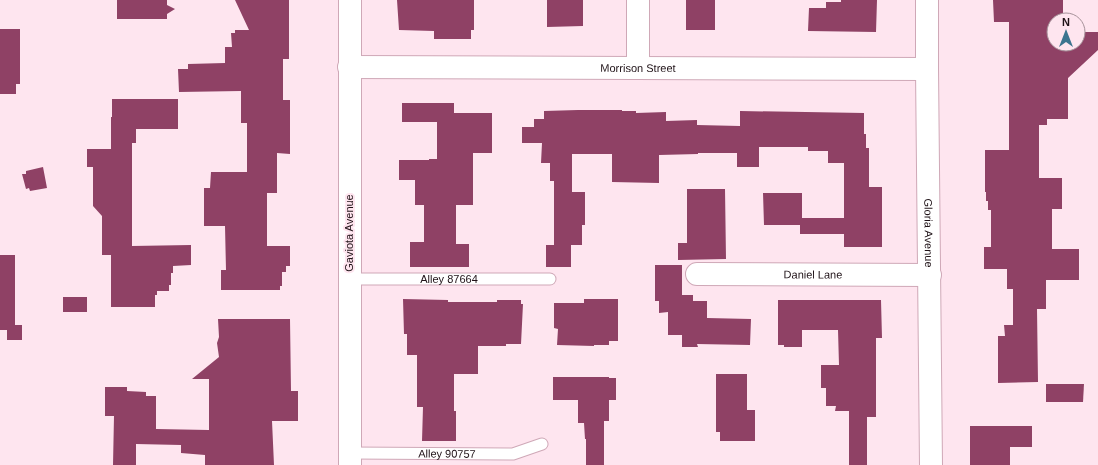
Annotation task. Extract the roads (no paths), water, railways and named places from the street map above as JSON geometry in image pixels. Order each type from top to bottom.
[{"type":"street","name":"Gaviota Avenue","points":[[350,0],[350,459]]},
{"type":"street","points":[[638,0],[638,68]]},
{"type":"street","name":"Gloria Avenue","points":[[928,0],[927,69],[931,465]]},
{"type":"street","name":"Morrison Street","points":[[349,67],[927,69]]},
{"type":"street","name":"Daniel Lane","points":[[697,274],[930,275]]},
{"type":"lane","name":"Alley 87664","points":[[349,279],[550,279]]},
{"type":"lane","name":"Alley 90757","points":[[350,459],[513,454],[542,444]]}]
